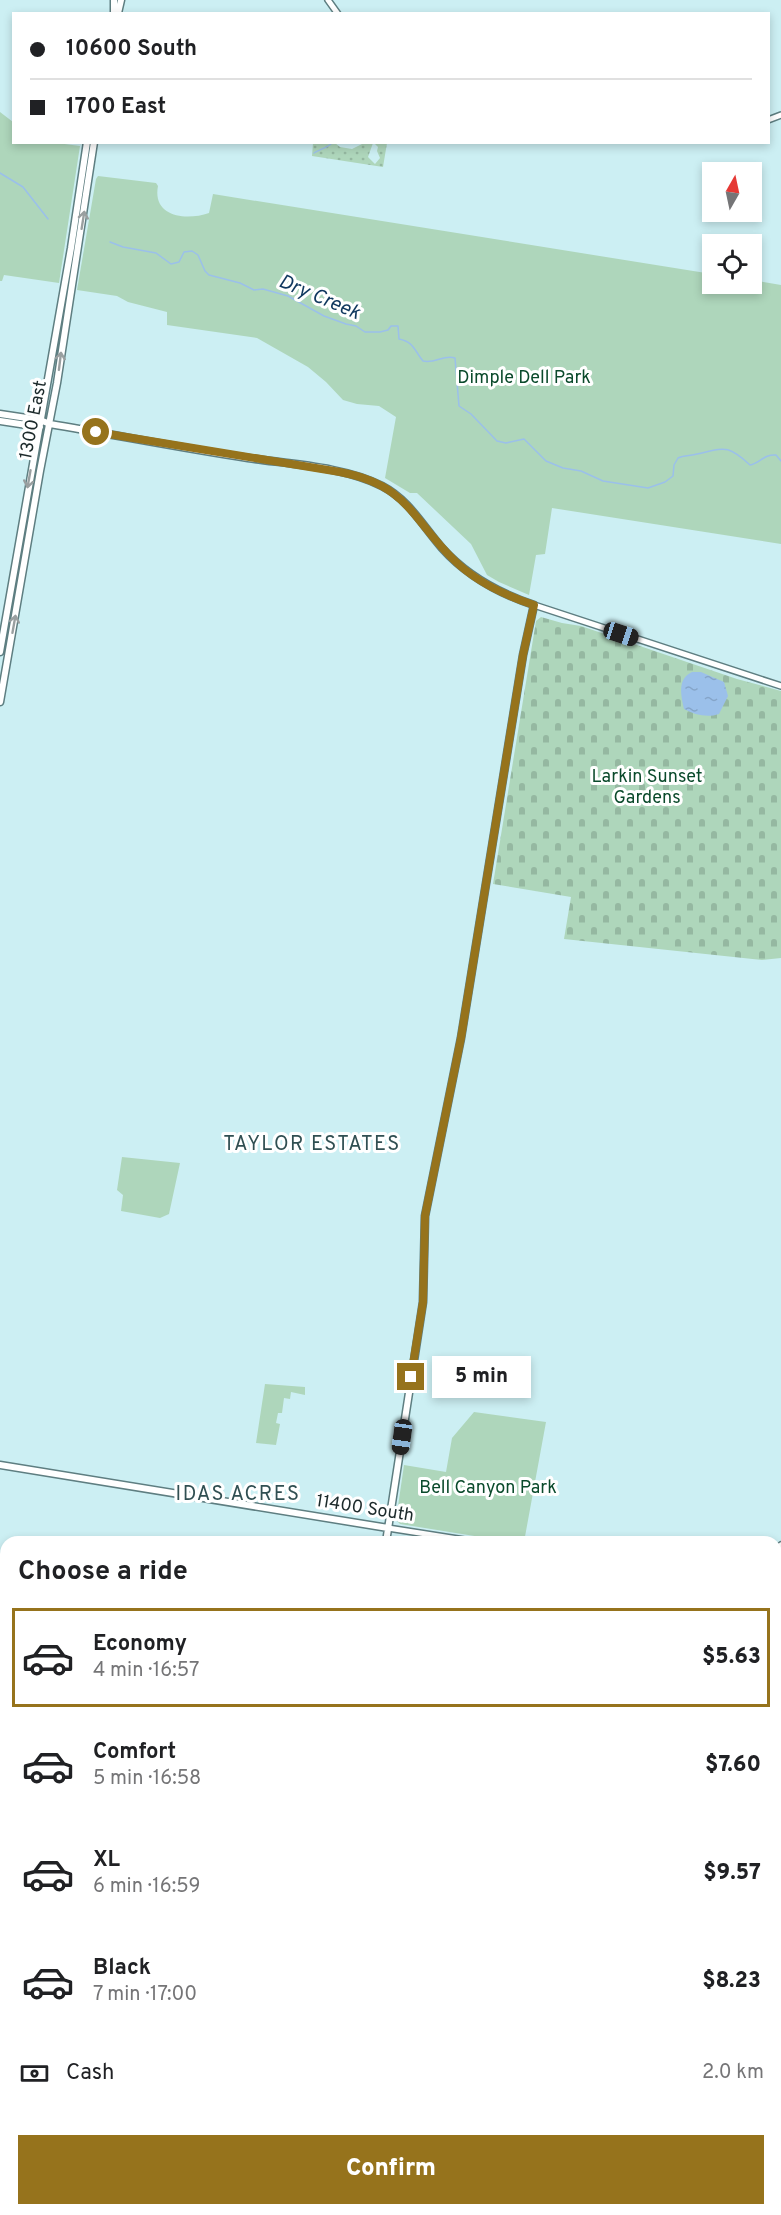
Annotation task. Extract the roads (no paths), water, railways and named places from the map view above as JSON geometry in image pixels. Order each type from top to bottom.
[{"type":"main road","name":"1300 East","points":[[0,652],[71,248],[87,144]]},
{"type":"main road","name":"1300 East","points":[[0,702],[50,424],[94,144]]},
{"type":"main road","points":[[0,414],[39,423]]},
{"type":"main road","points":[[0,421],[50,424],[360,477],[384,487],[413,510],[444,550],[468,573],[495,590],[534,605],[523,655],[461,1038],[425,1216],[423,1302],[387,1536]]},
{"type":"main road","name":"11400 South","points":[[0,1465],[388,1528]]},
{"type":"street","points":[[534,605],[781,686]]},
{"type":"street","name":"11400 South","points":[[388,1528],[439,1536]]},
{"type":"water","points":[[692,672],[701,672],[724,682],[728,696],[719,714],[701,715],[684,709],[682,683]]},
{"type":"waterway","points":[[314,153],[331,144]]},
{"type":"waterway","name":"Dry Creek","points":[[0,173],[23,187],[48,219]]},
{"type":"waterway","name":"Dry Creek","points":[[110,242],[123,247],[156,253],[171,264],[179,262],[184,252],[192,251],[198,255],[209,275],[240,283],[254,290],[263,289],[288,296],[324,316],[356,326],[365,332],[380,332],[388,330],[391,326],[398,326],[399,339],[411,344],[423,361],[455,358],[459,406],[471,414],[497,441],[506,443],[524,439],[546,461],[563,468],[581,471],[603,481],[648,488],[665,482],[673,476],[674,465],[678,458],[683,456],[725,449],[750,465],[772,455],[776,455],[781,461]]},
{"type":"district","name":"TAYLOR ESTATES","points":[[312,1145]]},
{"type":"district","name":"IDAS ACRES","points":[[238,1495]]},
{"type":"park label","name":"Dimple Dell Park","points":[[524,378]]},
{"type":"park label","name":"Larkin Sunset Gardens","points":[[647,787]]},
{"type":"park label","name":"Bell Canyon Park","points":[[488,1488]]}]
